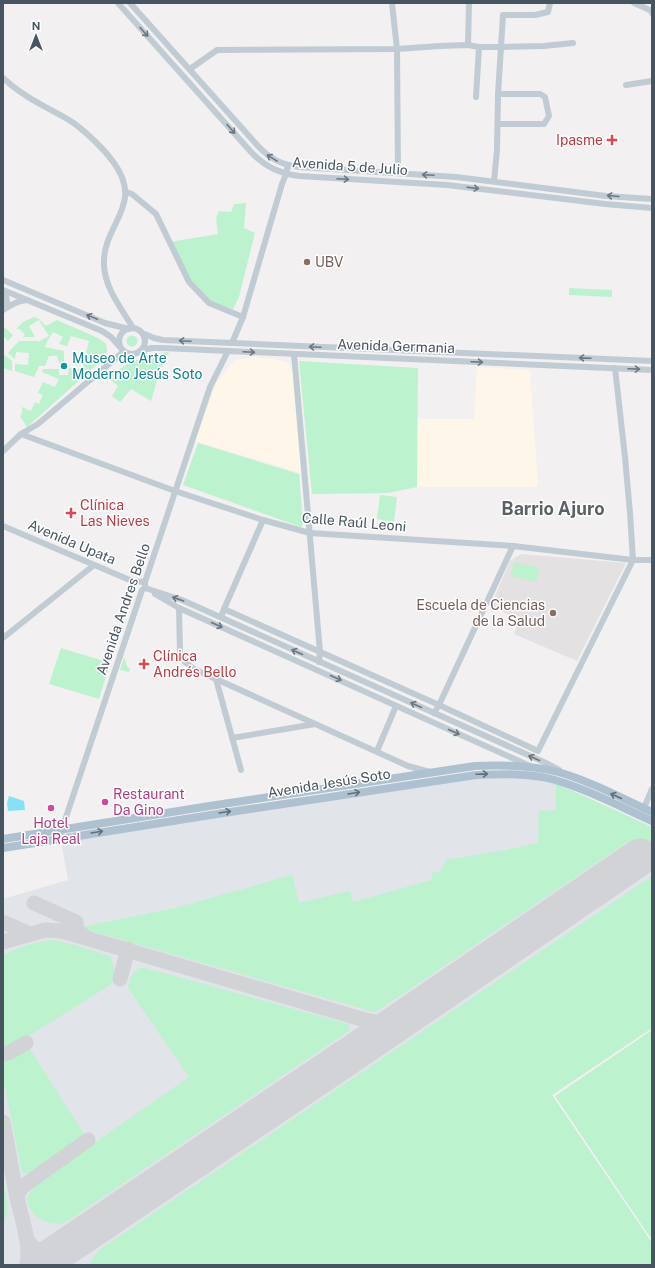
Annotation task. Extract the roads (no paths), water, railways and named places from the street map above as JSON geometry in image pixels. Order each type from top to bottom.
[{"type":"main road","name":"Avenida Jesús Soto","points":[[3,839],[458,768],[488,766],[536,768],[557,772],[652,812]]},
{"type":"main road","name":"Avenida Jesús Soto","points":[[3,848],[459,776],[482,774],[530,776],[554,780],[590,793],[652,821]]},
{"type":"street","name":"Avenida 5 de Julio","points":[[118,3],[256,158],[269,168],[286,174],[456,186],[605,204],[652,208]]},
{"type":"street","name":"Avenida 5 de Julio","points":[[130,3],[266,154],[279,162],[288,165],[340,170],[440,175],[611,196],[652,199]]},
{"type":"street","points":[[392,3],[397,49],[398,173]]},
{"type":"street","points":[[468,45],[469,3]]},
{"type":"street","points":[[494,181],[503,15],[536,15],[548,12],[550,3]]},
{"type":"street","points":[[634,3],[652,11],[652,13]]},
{"type":"street","points":[[190,69],[217,50],[397,49],[468,45],[501,48],[572,43]]},
{"type":"street","points":[[476,97],[479,47]]},
{"type":"street","points":[[3,78],[23,93],[75,124],[100,147],[120,172],[126,192],[124,206],[106,245],[104,264],[106,279],[110,289],[131,328]]},
{"type":"street","points":[[626,85],[652,81]]},
{"type":"street","points":[[498,94],[540,94],[545,97],[549,116],[544,124],[498,124]]},
{"type":"street","points":[[232,343],[242,318],[288,165]]},
{"type":"street","points":[[126,192],[132,194],[156,214],[189,282],[209,303],[242,318]]},
{"type":"street","points":[[3,280],[105,323],[136,329],[144,336],[144,346],[140,352],[131,355],[102,331],[4,290]]},
{"type":"street","points":[[3,309],[7,301],[4,290]]},
{"type":"street","points":[[3,309],[14,303],[28,300]]},
{"type":"street","points":[[122,349],[119,340],[121,334],[131,328]]},
{"type":"street","name":"Avenida Germania","points":[[142,333],[158,339],[652,361]]},
{"type":"street","name":"Avenida Germania","points":[[140,352],[157,348],[652,370]]},
{"type":"street","points":[[3,451],[21,434],[38,424],[122,349]]},
{"type":"street","name":"Avenida Andres Bello","points":[[59,838],[210,387],[228,351]]},
{"type":"street","points":[[294,354],[320,652],[319,662]]},
{"type":"street","points":[[224,609],[538,751],[633,560],[627,473],[615,368]]},
{"type":"street","name":"Calle Raúl Leoni","points":[[21,434],[175,491],[262,520],[310,533],[513,546],[633,560],[652,560]]},
{"type":"street","points":[[220,618],[262,520]]},
{"type":"street","name":"Avenida Upata","points":[[3,526],[144,587]]},
{"type":"street","points":[[434,713],[513,546]]},
{"type":"street","points":[[3,638],[94,565]]},
{"type":"street","points":[[144,587],[179,608],[536,768],[554,780]]},
{"type":"street","points":[[144,587],[182,600],[546,763],[569,776]]},
{"type":"street","points":[[179,608],[180,654],[185,662],[194,669],[408,766],[432,772]]},
{"type":"street","points":[[216,679],[241,770]]},
{"type":"street","points":[[377,751],[396,706]]},
{"type":"street","points":[[232,738],[316,724]]},
{"type":"street","points":[[644,808],[652,789]]},
{"type":"water","points":[[9,796],[24,801],[25,810],[8,811],[7,803]]},
{"type":"place","name":"Ipasme","points":[[612,140]]},
{"type":"place","name":"UBV","points":[[307,262]]},
{"type":"place","name":"Museo de Arte Moderno Jesús Soto","points":[[64,366]]},
{"type":"place","name":"Clínica Las Nieves","points":[[71,513]]},
{"type":"place","name":"Escuela de Ciencias de la Salud","points":[[553,613]]},
{"type":"place","name":"Clínica Andrés Bello","points":[[144,664]]},
{"type":"place","name":"Restaurant Da Gino","points":[[105,802]]},
{"type":"place","name":"Hotel Laja Real","points":[[51,808]]},
{"type":"district","name":"Barrio Ajuro","points":[[553,509]]}]
